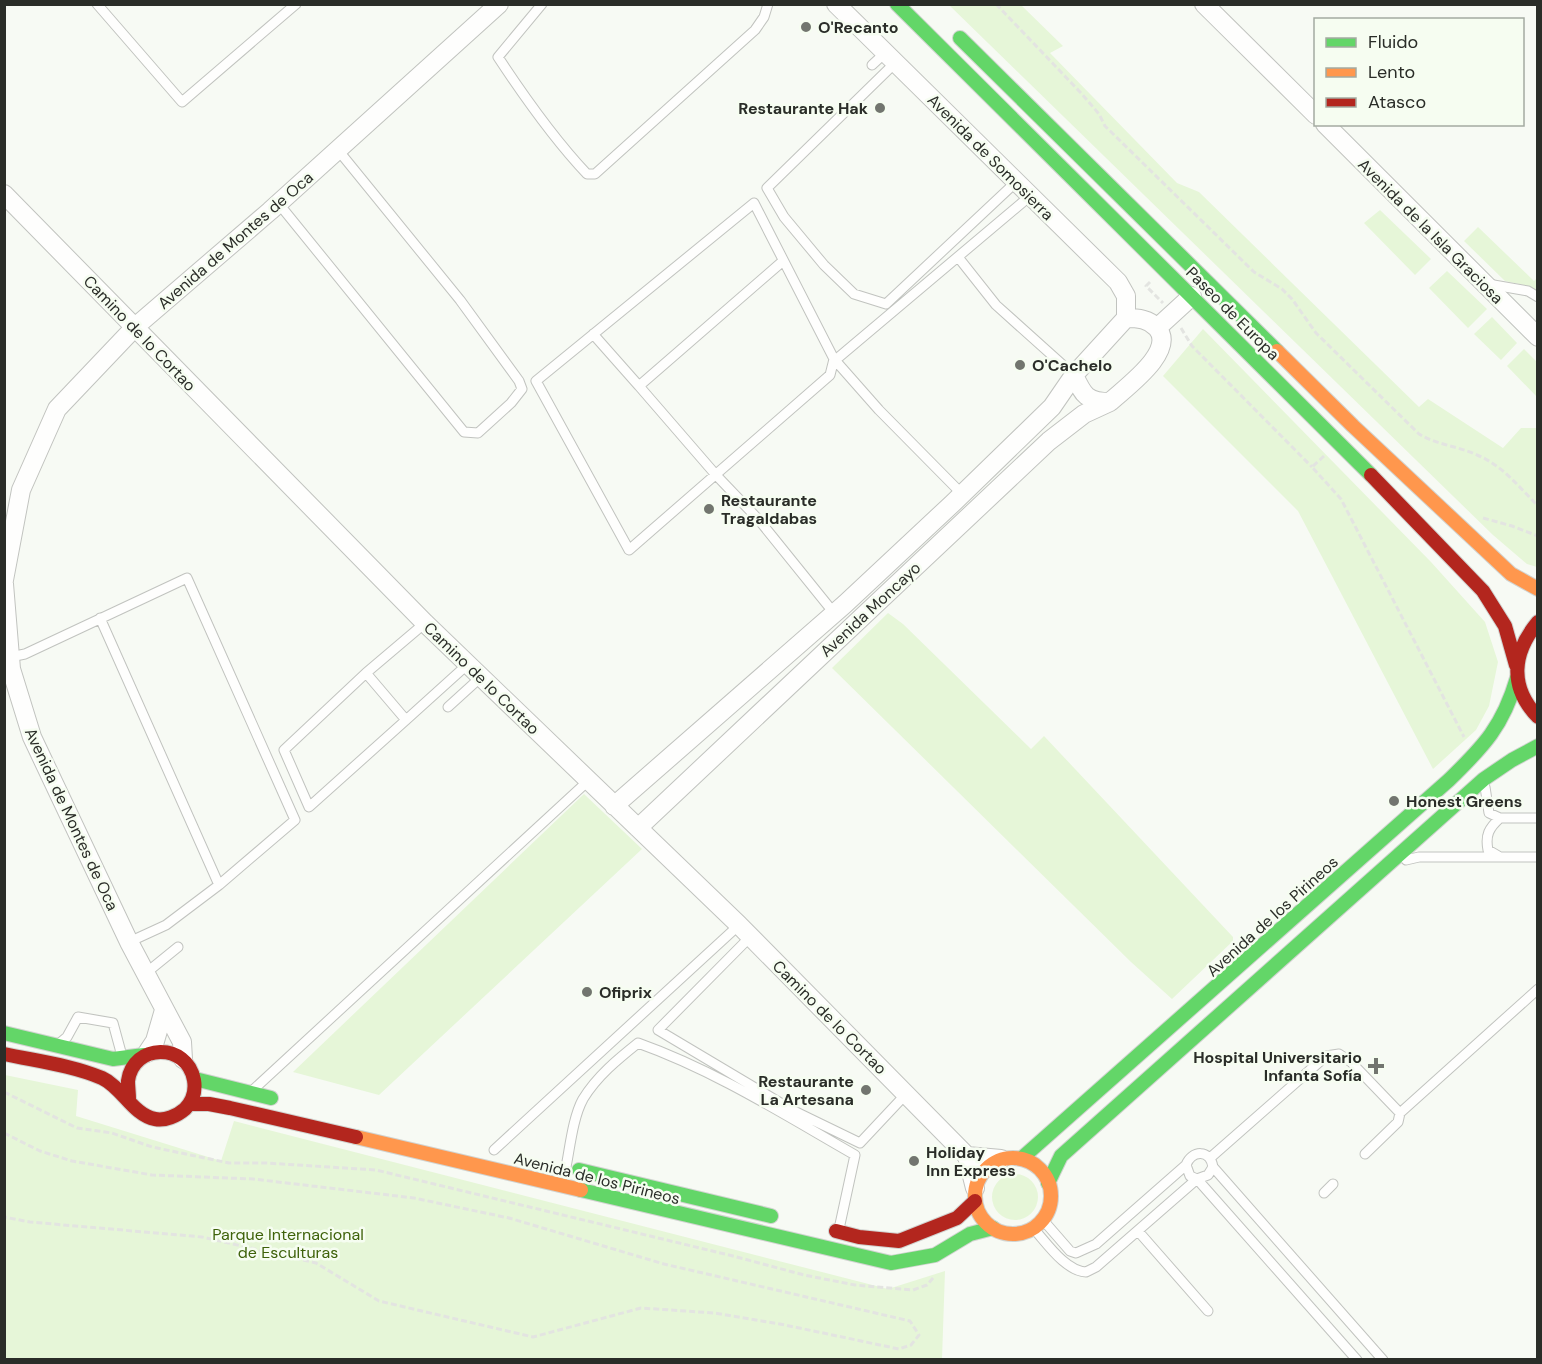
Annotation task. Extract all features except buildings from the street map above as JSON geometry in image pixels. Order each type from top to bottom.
[{"type":"main road","name":"Paseo de Europa","points":[[897,4],[1338,441],[1483,591],[1501,615],[1510,638],[1522,698],[1538,717]]},
{"type":"main road","name":"Paseo de Europa","points":[[950,29],[1353,426],[1511,574],[1538,589]]},
{"type":"main road","name":"Avenida de los Pirineos","points":[[1022,1158],[1449,780],[1490,739],[1502,722],[1511,699],[1520,646],[1538,622]]},
{"type":"main road","points":[[1048,1183],[1061,1156],[1389,863],[1484,779],[1538,746]]},
{"type":"main road","points":[[4,1033],[113,1059],[164,1051],[183,1059],[190,1068],[195,1079],[195,1092],[181,1113],[170,1119],[157,1120],[136,1109],[129,1099],[110,1083],[90,1075],[4,1054]]},
{"type":"main road","points":[[129,1099],[126,1086],[128,1074],[134,1063],[146,1054]]},
{"type":"main road","points":[[195,1079],[283,1101]]},
{"type":"main road","name":"Avenida de los Pirineos","points":[[189,1104],[209,1104],[230,1108],[891,1263],[936,1255],[970,1234],[993,1228]]},
{"type":"main road","name":"Avenida de los Pirineos","points":[[488,1148],[513,1154]]},
{"type":"main road","points":[[833,1230],[859,1237],[899,1241],[957,1218],[975,1195],[982,1173],[989,1165],[1001,1159],[1022,1158],[1041,1170],[1048,1183],[1049,1204],[1038,1224],[1017,1233],[1004,1232],[993,1228],[983,1219],[975,1195]]},
{"type":"main road","name":"Avenida de los Pirineos","points":[[561,1165],[784,1219]]},
{"type":"street","name":"Avenida de Montes de Oca","points":[[183,1059],[182,1042],[129,942],[11,696],[4,582],[21,490],[57,409],[135,327],[279,204],[499,4]]},
{"type":"street","name":"Avenida de Somosierra","points":[[836,4],[884,60],[1016,182],[1118,282],[1126,296],[1126,318]]},
{"type":"street","points":[[1204,4],[1314,113]]},
{"type":"street","name":"Avenida de la Isla Graciosa","points":[[1327,126],[1538,337]]},
{"type":"street","name":"Camino de lo Cortao","points":[[4,194],[425,623],[745,931],[967,1156]]},
{"type":"street","points":[[1126,318],[1138,318],[1157,328],[1192,296]]},
{"type":"street","name":"Avenida Moncayo","points":[[614,806],[834,613],[962,494],[1053,407],[1074,375],[1126,318]]},
{"type":"street","name":"Avenida Moncayo","points":[[638,828],[1049,441],[1084,414],[1110,402],[1154,360],[1161,350],[1162,337],[1157,328]]},
{"type":"street","points":[[1074,375],[1085,396],[1096,402],[1110,402]]},
{"type":"street","points":[[834,613],[848,629]]},
{"type":"street","points":[[146,1054],[155,1041],[164,1010]]},
{"type":"street","points":[[975,1195],[967,1156],[1001,1159]]},
{"type":"lane","points":[[97,4],[182,102],[296,4]]},
{"type":"lane","points":[[542,4],[498,57],[562,148],[587,174],[595,174],[755,30],[764,18],[768,4]]},
{"type":"lane","points":[[884,60],[767,188],[784,218],[824,265],[854,294],[886,304],[1016,182]]},
{"type":"lane","points":[[279,204],[464,432],[478,433],[511,403],[522,389],[519,381],[395,218],[338,150]]},
{"type":"lane","points":[[834,359],[1030,196]]},
{"type":"lane","points":[[834,359],[830,375],[629,550],[536,381],[754,203],[834,359],[879,410],[962,494]]},
{"type":"lane","points":[[957,257],[996,305],[1074,375]]},
{"type":"lane","points":[[639,386],[783,261]]},
{"type":"lane","points":[[1484,284],[1528,291],[1538,297]]},
{"type":"lane","points":[[593,334],[716,475],[759,520],[834,613]]},
{"type":"lane","points":[[10,657],[25,654],[188,578],[295,819],[219,885],[166,925],[129,942]]},
{"type":"lane","points":[[100,618],[219,885]]},
{"type":"lane","points":[[425,623],[366,673],[284,750],[309,807],[406,720],[475,671]]},
{"type":"lane","points":[[448,707],[475,671]]},
{"type":"lane","points":[[366,673],[406,720]]},
{"type":"lane","points":[[1484,779],[1485,799],[1489,813],[1500,818],[1538,818]]},
{"type":"lane","points":[[250,1093],[588,781]]},
{"type":"lane","points":[[1500,818],[1490,827],[1485,838],[1488,850],[1501,857]]},
{"type":"lane","points":[[1389,863],[1419,857],[1538,857]]},
{"type":"lane","points":[[745,931],[658,1030],[794,1111],[860,1143],[906,1094]]},
{"type":"lane","points":[[488,1148],[745,931]]},
{"type":"lane","points":[[146,973],[178,947]]},
{"type":"lane","points":[[1365,1154],[1398,1122],[1400,1113],[1538,989]]},
{"type":"lane","points":[[56,1046],[67,1037],[78,1017],[112,1023],[122,1058]]},
{"type":"lane","points":[[561,1165],[582,1100],[608,1068],[638,1042],[669,1054],[855,1155],[833,1230]]},
{"type":"lane","points":[[1038,1224],[1065,1262],[1082,1272],[1096,1267],[1197,1179],[1208,1175],[1211,1162],[1326,1056],[1339,1054],[1351,1062],[1400,1113]]},
{"type":"lane","points":[[1038,1224],[1073,1253],[1084,1251],[1096,1244],[1186,1165],[1188,1159],[1200,1153],[1211,1162],[1283,1249],[1383,1359]]},
{"type":"lane","points":[[1186,1165],[1191,1176],[1197,1179],[1357,1359]]},
{"type":"lane","points":[[1324,1193],[1333,1184]]},
{"type":"lane","points":[[1138,1231],[1208,1311]]},
{"type":"path","points":[[996,4],[1081,93],[1099,114],[1105,126],[1254,272],[1282,289],[1316,333],[1419,434],[1429,440],[1479,455],[1511,478],[1538,506]]},
{"type":"path","points":[[1164,267],[1146,286],[1173,313],[1192,346],[1341,499],[1469,745]]},
{"type":"path","points":[[1312,467],[1338,441]]},
{"type":"path","points":[[1482,518],[1538,536]]},
{"type":"path","points":[[4,1092],[77,1128],[112,1133],[152,1147],[229,1163],[266,1162],[376,1170],[855,1286],[913,1290],[927,1286],[936,1275],[936,1255]]},
{"type":"path","points":[[4,1133],[40,1151],[72,1161],[152,1175],[253,1179],[414,1198],[509,1218],[664,1264],[910,1321],[919,1335],[911,1345],[899,1349],[714,1313],[641,1308],[533,1337],[379,1301],[316,1263],[202,1237],[30,1222],[4,1216]]},
{"type":"green space","points":[[949,5],[1021,5],[1063,46],[1050,53],[1177,183],[1199,192],[1419,407],[1428,399],[1503,448],[1521,428],[1537,428],[1537,567],[1527,564],[1493,535]]},
{"type":"green space","points":[[1380,210],[1431,259],[1415,275],[1364,223]]},
{"type":"green space","points":[[1478,227],[1534,281],[1537,278],[1536,290],[1505,281],[1464,241]]},
{"type":"green space","points":[[1447,271],[1487,309],[1468,328],[1429,288]]},
{"type":"green space","points":[[1492,317],[1517,343],[1501,360],[1474,334]]},
{"type":"green space","points":[[1203,329],[1431,562],[1485,622],[1498,662],[1489,706],[1476,730],[1433,769],[1298,511],[1163,376]]},
{"type":"green space","points":[[1524,349],[1537,362],[1537,397],[1507,366]]},
{"type":"green space","points":[[888,613],[903,624],[1031,749],[1044,736],[1233,937],[1233,941],[1172,999],[1131,962],[832,668]]},
{"type":"green space","points":[[584,794],[642,849],[379,1095],[293,1072]]},
{"type":"green space","name":"Parque Internacional de Esculturas","points":[[5,1075],[78,1090],[76,1116],[221,1161],[234,1121],[888,1289],[945,1271],[942,1359],[5,1360]]},
{"type":"green space","points":[[1020,1174],[1032,1180],[1037,1188],[1037,1206],[1032,1214],[1024,1219],[1010,1220],[998,1214],[993,1206],[992,1192],[998,1180],[1006,1175]]},
{"type":"traffic: fast","points":[[897,4],[1371,475]]},
{"type":"traffic: fast","points":[[960,38],[1277,351]]},
{"type":"traffic: fast","points":[[1022,1158],[1449,780],[1491,734],[1499,722],[1517,678]]},
{"type":"traffic: fast","points":[[1048,1183],[1061,1156],[1484,779],[1538,746]]},
{"type":"traffic: fast","points":[[4,1033],[113,1059],[144,1055]]},
{"type":"traffic: fast","points":[[195,1079],[271,1098]]},
{"type":"traffic: fast","points":[[579,1170],[771,1216]]},
{"type":"traffic: fast","points":[[581,1190],[891,1263],[935,1255],[970,1234],[993,1228]]},
{"type":"traffic: slow","points":[[1277,351],[1353,426],[1511,574],[1538,589]]},
{"type":"traffic: slow","points":[[356,1137],[581,1190]]},
{"type":"traffic: slow","points":[[1013,1158],[1027,1161],[1040,1169],[1048,1182],[1051,1196],[1048,1210],[1040,1223],[1027,1231],[1013,1234],[999,1231],[986,1223],[978,1210],[975,1196],[978,1182],[986,1169],[999,1161],[1013,1158]]},
{"type":"traffic: jam","points":[[1371,475],[1483,591],[1505,626],[1516,665]]},
{"type":"traffic: jam","points":[[1538,622],[1523,646],[1517,670],[1522,694],[1538,717]]},
{"type":"traffic: jam","points":[[4,1054],[66,1067],[102,1078],[116,1088],[140,1112],[155,1119],[167,1119],[185,1109],[193,1096],[194,1080],[189,1068],[181,1059],[160,1052],[149,1054],[139,1059],[132,1068],[128,1081],[129,1099]]},
{"type":"traffic: jam","points":[[189,1104],[209,1104],[230,1108],[356,1137]]},
{"type":"traffic: jam","points":[[836,1231],[859,1237],[899,1241],[957,1218],[975,1201]]},
{"type":"place","name":"O'Recanto","points":[[806,27]]},
{"type":"place","name":"Restaurante Hak","points":[[880,108]]},
{"type":"place","name":"O'Cachelo","points":[[1020,365]]},
{"type":"place","name":"Restaurante Tragaldabas","points":[[709,509]]},
{"type":"place","name":"Honest Greens","points":[[1394,801]]},
{"type":"place","name":"Ofiprix","points":[[587,992]]},
{"type":"place","name":"Hospital Universitario Infanta Sofía","points":[[1376,1066]]},
{"type":"place","name":"Restaurante La Artesana","points":[[866,1090]]},
{"type":"place","name":"Holiday Inn Express","points":[[914,1161]]}]
